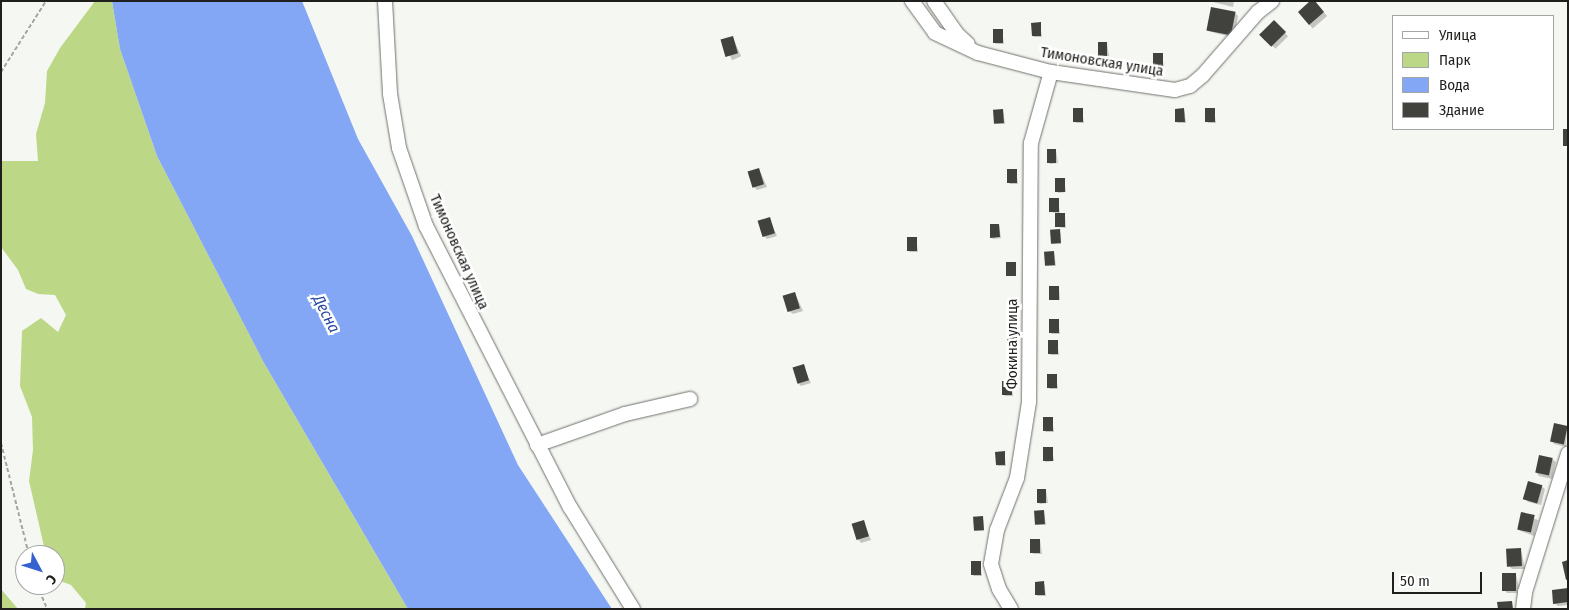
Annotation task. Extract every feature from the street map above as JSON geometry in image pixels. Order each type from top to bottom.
[{"type":"street","name":"Тимоновская улица","points":[[385,1],[390,94],[399,148],[426,226],[570,507],[633,609]]},
{"type":"street","name":"Тимоновская улица","points":[[912,1],[935,32],[978,53],[1051,72],[1096,77],[1149,88],[1175,90],[1190,86],[1272,1]]},
{"type":"street","points":[[934,1],[956,33],[978,53]]},
{"type":"street","name":"Фокина улица","points":[[1011,609],[999,589],[991,564],[997,530],[1017,478],[1029,402],[1031,143],[1051,72]]},
{"type":"street","points":[[537,445],[625,414],[690,399]]},
{"type":"street","points":[[1523,609],[1524,592],[1568,454]]},
{"type":"path","points":[[1,72],[46,1]]},
{"type":"path","points":[[1,442],[27,545]]},
{"type":"path","points":[[41,595],[46,609]]},
{"type":"green space","points":[[95,1],[112,1],[120,49],[157,156],[264,363],[408,609],[85,609],[86,603],[71,585],[65,583],[65,545],[44,545],[29,481],[33,450],[32,417],[20,386],[22,331],[41,318],[58,332],[66,315],[55,295],[38,294],[26,289],[18,270],[1,247],[1,161],[38,161],[36,134],[45,103],[47,71],[60,48]]},
{"type":"green space","points":[[1,589],[18,609],[1,609]]},
{"type":"water","name":"Десна","points":[[112,1],[302,1],[358,139],[412,236],[518,465],[612,609],[408,609],[264,363],[157,156],[120,49]]},
{"type":"building","points":[[1310,1],[1315,1],[1324,12],[1309,25],[1298,12]]},
{"type":"building","points":[[1211,7],[1236,12],[1231,35],[1206,31]]},
{"type":"building","points":[[1274,20],[1286,32],[1271,47],[1259,35]]},
{"type":"building","points":[[1041,22],[1041,36],[1032,36],[1031,23]]},
{"type":"building","points":[[993,29],[1003,29],[1003,43],[993,43]]},
{"type":"building","points":[[733,36],[738,53],[725,57],[721,40]]},
{"type":"building","points":[[1098,42],[1107,42],[1107,56],[1098,56]]},
{"type":"building","points":[[1153,53],[1163,53],[1163,67],[1153,67]]},
{"type":"building","points":[[1073,108],[1083,108],[1083,122],[1073,122]]},
{"type":"building","points":[[1184,108],[1185,122],[1175,122],[1175,109]]},
{"type":"building","points":[[1205,108],[1215,108],[1215,122],[1205,122]]},
{"type":"building","points":[[1003,109],[1004,123],[994,124],[993,110]]},
{"type":"building","points":[[1563,129],[1568,129],[1568,146],[1563,146]]},
{"type":"building","points":[[1047,149],[1056,149],[1056,163],[1047,163]]},
{"type":"building","points":[[759,168],[764,184],[752,188],[748,172]]},
{"type":"building","points":[[1007,169],[1017,169],[1017,183],[1007,183]]},
{"type":"building","points":[[1055,178],[1065,178],[1065,192],[1055,192]]},
{"type":"building","points":[[1049,198],[1059,198],[1059,212],[1049,212]]},
{"type":"building","points":[[1055,213],[1065,213],[1065,227],[1055,227]]},
{"type":"building","points":[[770,217],[775,233],[763,237],[758,221]]},
{"type":"building","points":[[990,224],[999,224],[1000,237],[990,238]]},
{"type":"building","points":[[1060,229],[1061,243],[1051,244],[1050,230]]},
{"type":"building","points":[[907,237],[917,237],[917,251],[907,251]]},
{"type":"building","points":[[1054,251],[1055,265],[1045,266],[1044,252]]},
{"type":"building","points":[[1006,262],[1016,262],[1016,276],[1006,276]]},
{"type":"building","points":[[1049,286],[1059,286],[1059,300],[1049,300]]},
{"type":"building","points":[[795,292],[800,308],[788,312],[783,296]]},
{"type":"building","points":[[1007,302],[1017,302],[1017,316],[1007,316]]},
{"type":"building","points":[[1049,319],[1059,319],[1059,333],[1049,333]]},
{"type":"building","points":[[1007,331],[1017,331],[1017,345],[1007,345]]},
{"type":"building","points":[[1048,340],[1058,340],[1058,354],[1048,354]]},
{"type":"building","points":[[804,364],[809,380],[797,384],[793,368]]},
{"type":"building","points":[[1047,374],[1057,374],[1057,388],[1047,388]]},
{"type":"building","points":[[1002,381],[1012,381],[1012,395],[1002,395]]},
{"type":"building","points":[[1043,417],[1053,417],[1053,431],[1043,431]]},
{"type":"building","points":[[1554,423],[1568,426],[1564,444],[1550,442]]},
{"type":"building","points":[[1043,447],[1053,447],[1053,461],[1043,461]]},
{"type":"building","points":[[1005,451],[1005,465],[996,465],[995,452]]},
{"type":"building","points":[[1539,455],[1553,458],[1549,476],[1535,473]]},
{"type":"building","points":[[1528,481],[1542,485],[1537,503],[1523,499]]},
{"type":"building","points":[[1037,489],[1046,489],[1046,503],[1037,503]]},
{"type":"building","points":[[1044,510],[1045,524],[1035,525],[1034,511]]},
{"type":"building","points":[[1521,512],[1535,515],[1531,533],[1517,530]]},
{"type":"building","points":[[983,516],[984,530],[974,531],[973,517]]},
{"type":"building","points":[[864,520],[869,536],[857,540],[852,524]]},
{"type":"building","points":[[1030,539],[1040,539],[1040,553],[1030,553]]},
{"type":"building","points":[[1521,548],[1522,566],[1507,567],[1506,549]]},
{"type":"building","points":[[1568,560],[1568,579],[1566,580],[1562,562]]},
{"type":"building","points":[[971,561],[981,561],[981,575],[971,575]]},
{"type":"building","points":[[1502,573],[1516,573],[1516,591],[1502,591]]},
{"type":"building","points":[[1044,581],[1045,595],[1035,595],[1035,582]]},
{"type":"building","points":[[1568,588],[1568,602],[1553,604],[1552,590]]},
{"type":"building","points":[[1512,601],[1513,609],[1498,609],[1497,602]]}]
